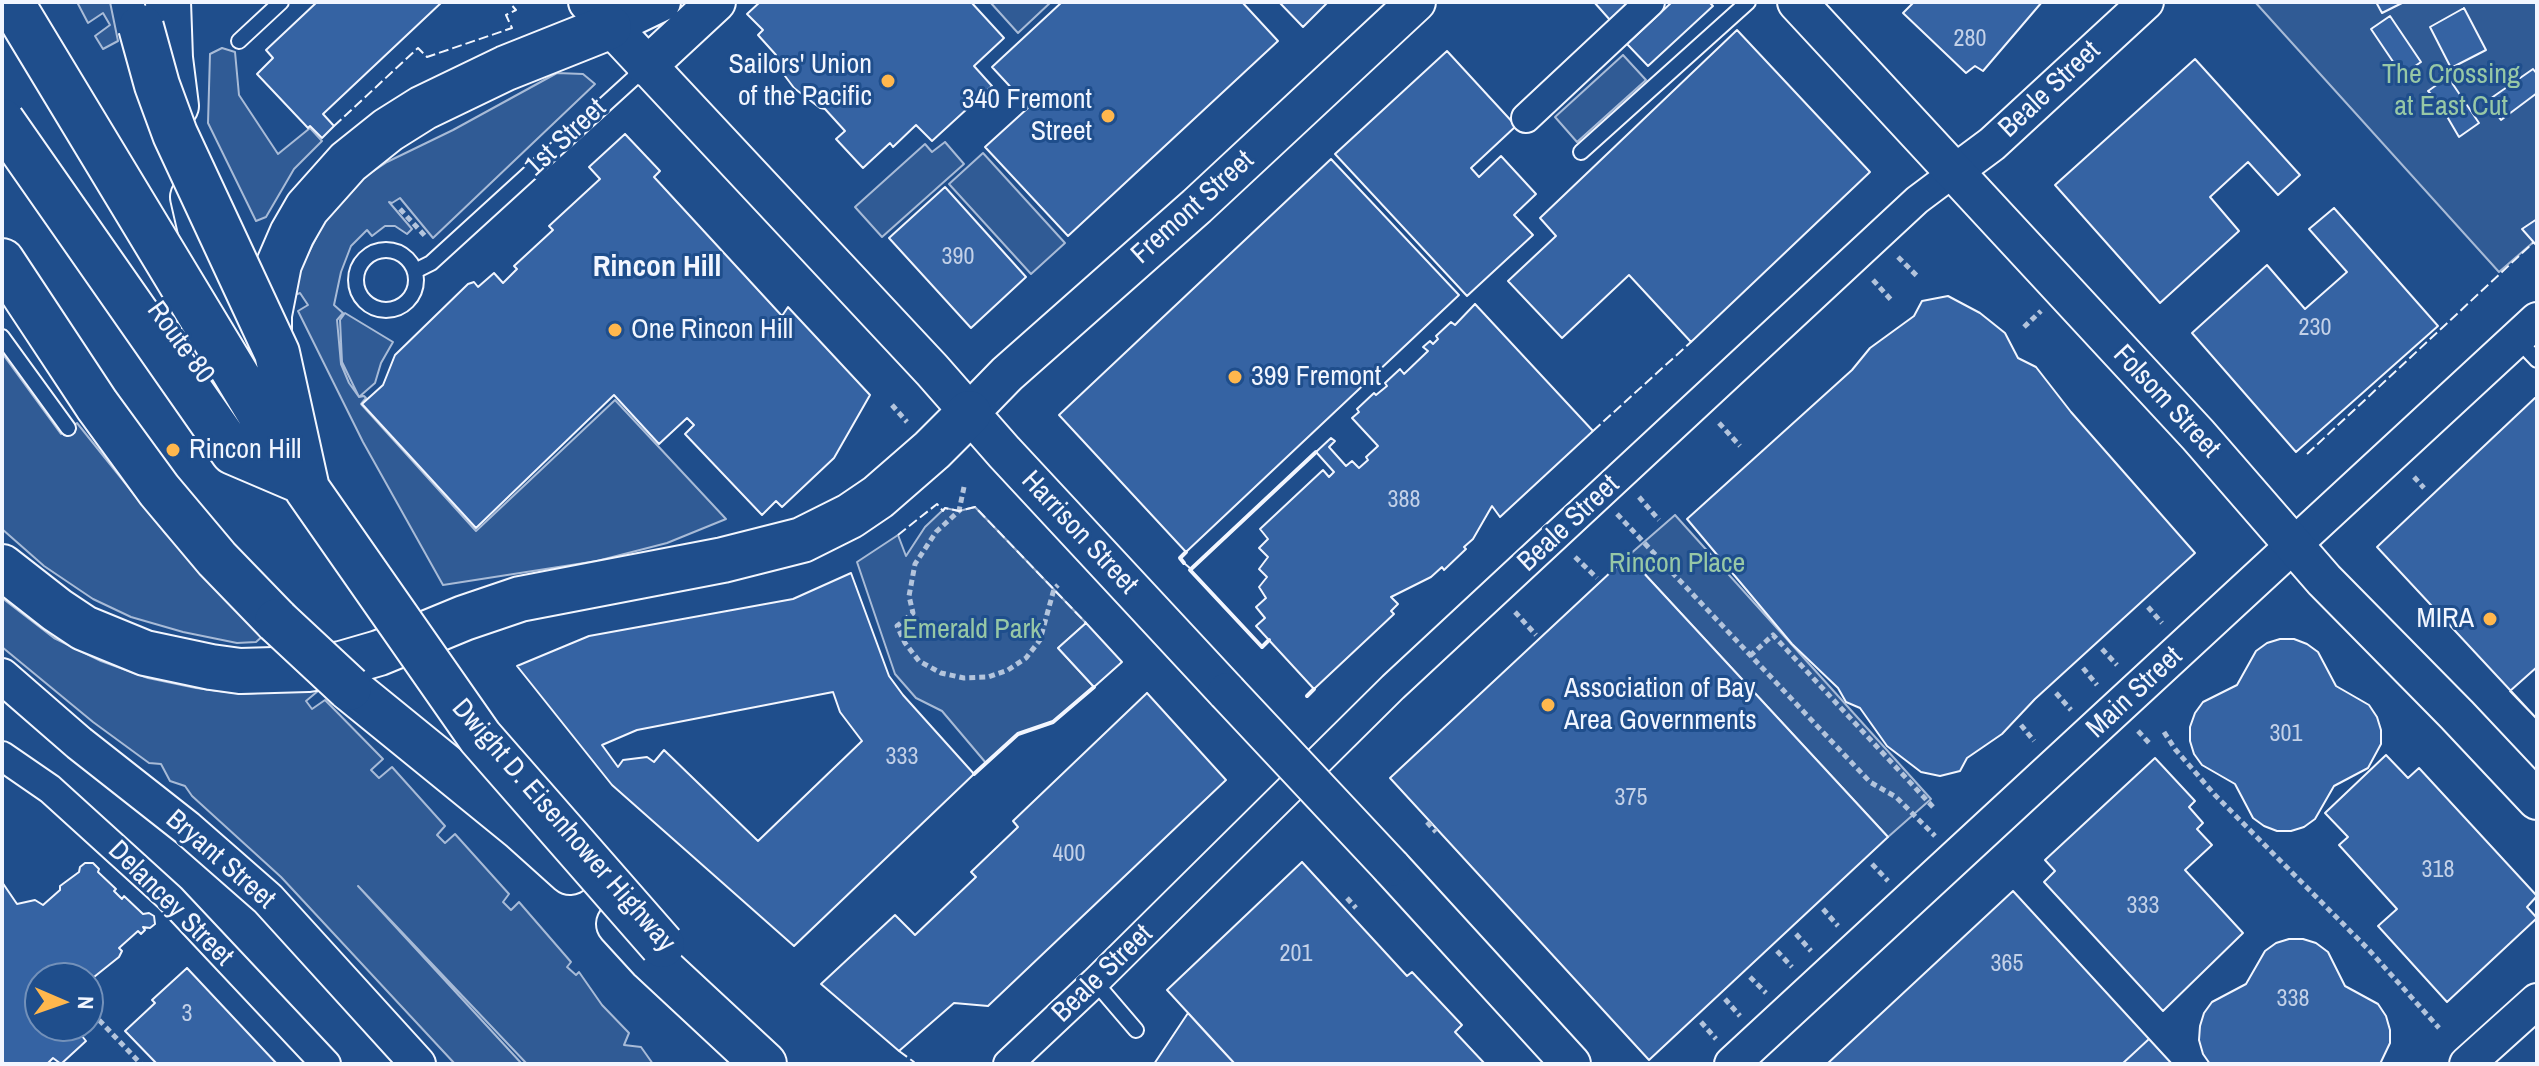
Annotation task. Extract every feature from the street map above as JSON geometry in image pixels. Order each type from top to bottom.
[{"type":"highway","name":"Route 80","points":[[11,2],[304,485]]},
{"type":"highway","points":[[147,11],[157,85],[175,134],[277,353],[304,485]]},
{"type":"highway","points":[[147,11],[170,58],[177,117],[204,245],[247,375],[299,487],[359,592]]},
{"type":"highway","points":[[359,592],[322,519],[291,442],[273,377],[269,315],[279,264],[292,234],[328,183],[368,145],[406,118],[599,14]]},
{"type":"highway","name":"Route 80","points":[[2,95],[359,592]]},
{"type":"highway","points":[[2,121],[233,452],[304,485]]},
{"type":"highway","points":[[2,261],[97,405],[152,481],[217,559],[277,621],[349,688],[521,828],[570,872]]},
{"type":"highway","points":[[2,567],[31,592],[84,628],[145,653],[240,671],[319,668],[379,653],[520,599],[723,560],[802,540],[850,516],[878,497],[969,413]]},
{"type":"highway","name":"Dwight D. Eisenhower Highway","points":[[304,485],[480,737],[662,945],[787,1064]]},
{"type":"highway","name":"Dwight D. Eisenhower Highway","points":[[359,592],[424,693],[495,786],[651,959],[764,1064]]},
{"type":"main road","points":[[599,14],[661,2]]},
{"type":"main road","name":"1st Street","points":[[646,67],[716,2]]},
{"type":"main road","name":"Fremont Street","points":[[969,413],[1007,374],[1197,206],[1416,2]]},
{"type":"main road","name":"Folsom Street","points":[[1797,2],[2198,435],[2335,592],[2537,800]]},
{"type":"main road","name":"Harrison Street","points":[[599,14],[1571,1064]]},
{"type":"street","points":[[1526,118],[1650,2]]},
{"type":"street","name":"Beale Street","points":[[1008,1064],[1393,687],[1917,200],[1992,144],[2146,2]]},
{"type":"street","name":"Main Street","points":[[1727,1054],[2530,339]]},
{"type":"street","name":"Bryant Street","points":[[2,676],[268,899],[418,1064]]},
{"type":"street","name":"Delancey Street","points":[[2,756],[50,789],[170,898],[326,1064]]},
{"type":"street","points":[[2467,1064],[2537,1001]]},
{"type":"lane","points":[[239,41],[281,2]]},
{"type":"lane","points":[[1581,152],[1748,2]]},
{"type":"lane","name":"1st Street","points":[[415,271],[431,263],[646,67]]},
{"type":"lane","points":[[383,250],[403,255],[415,271],[416,281],[410,299],[394,309],[385,311],[367,304],[356,287],[358,267],[364,259],[383,250]]},
{"type":"lane","points":[[2,337],[68,428]]},
{"type":"lane","points":[[1095,982],[1136,1030]]},
{"type":"path","points":[[400,209],[430,241]]},
{"type":"path","points":[[1898,257],[1919,278]]},
{"type":"path","points":[[1872,280],[1893,302]]},
{"type":"path","points":[[892,405],[907,422]]},
{"type":"path","points":[[964,487],[959,511],[936,532],[915,564],[909,596],[913,613],[897,626],[919,661],[941,673],[964,678],[988,677],[1008,670],[1026,658],[1040,640],[1054,589],[1058,585]]},
{"type":"path","points":[[1639,538],[1870,782],[1896,797],[1941,843]]},
{"type":"path","points":[[1574,556],[1597,578]]},
{"type":"path","points":[[2148,607],[2168,629]]},
{"type":"path","points":[[1750,656],[1773,635],[1933,807]]},
{"type":"path","points":[[2102,649],[2123,672]]},
{"type":"path","points":[[2083,668],[2103,692]]},
{"type":"path","points":[[2056,693],[2077,717]]},
{"type":"path","points":[[2164,732],[2215,795],[2369,950],[2439,1028]]},
{"type":"path","points":[[1427,822],[1436,832]]},
{"type":"path","points":[[1872,864],[1893,887]]},
{"type":"path","points":[[1347,898],[1356,908]]},
{"type":"path","points":[[1823,909],[1844,932]]},
{"type":"path","points":[[1796,934],[1817,957]]},
{"type":"path","points":[[1777,951],[1798,974]]},
{"type":"path","points":[[1750,977],[1772,999]]},
{"type":"path","points":[[1725,999],[1746,1022]]},
{"type":"path","points":[[1701,1022],[1727,1054]]},
{"type":"path","points":[[104,1025],[141,1064]]},
{"type":"shaded area","points":[[77,2],[110,2],[118,41],[103,49],[95,36],[110,25],[103,13],[88,23]]},
{"type":"shaded area","points":[[990,2],[1051,2],[1018,33]]},
{"type":"shaded area","name":"The Crossing at East Cut","points":[[2255,2],[2537,2],[2537,239],[2499,272]]},
{"type":"shaded area","points":[[222,48],[235,52],[239,95],[278,154],[310,128],[322,141],[294,169],[266,217],[256,221],[208,123],[210,54]]},
{"type":"shaded area","points":[[1623,55],[1646,80],[1577,142],[1555,117]]},
{"type":"shaded area","points":[[557,73],[583,74],[595,84],[433,238],[400,198],[389,202],[412,229],[407,234],[395,226],[385,226],[372,236],[367,230],[351,246],[341,272],[334,305],[343,313],[337,320],[341,364],[359,397],[366,398],[361,404],[476,531],[615,400],[726,519],[667,543],[597,561],[443,585],[363,442],[298,311],[308,305],[300,293],[295,295],[295,280],[321,228],[348,188],[387,162]]},
{"type":"shaded area","points":[[945,142],[964,164],[882,237],[855,207],[925,144],[932,152]]},
{"type":"shaded area","points":[[983,153],[1065,243],[1031,274],[949,184]]},
{"type":"shaded area","points":[[345,313],[393,342],[381,363],[375,383],[359,397],[342,362],[340,320]]},
{"type":"shaded area","points":[[2,353],[61,434],[77,423],[166,534],[264,635],[256,642],[237,643],[131,617],[93,599],[44,566],[2,529]]},
{"type":"shaded area","name":"Emerald Park","points":[[975,507],[1086,623],[1058,648],[1094,687],[1053,722],[1018,734],[986,763],[942,711],[916,698],[895,674],[857,562],[898,535],[906,556],[925,527],[945,508],[959,511]]},
{"type":"shaded area","name":"Rincon Place","points":[[1675,515],[1931,799],[1888,837],[1628,556]]},
{"type":"shaded area","points":[[2,598],[54,638],[101,661],[148,678],[243,694],[317,689],[306,701],[312,709],[325,700],[383,759],[371,770],[379,778],[392,767],[445,826],[437,835],[445,843],[455,834],[509,894],[503,902],[511,910],[519,902],[571,962],[567,967],[576,975],[579,972],[602,1005],[629,1033],[624,1045],[641,1047],[653,1064],[527,1064],[358,886],[522,1064],[455,1064],[281,877],[192,796],[185,786],[170,781],[161,764],[149,763],[93,722],[2,647]]},
{"type":"building","points":[[317,2],[442,2],[323,114],[334,126],[322,138],[310,126],[308,128],[257,74],[273,58],[266,50]]},
{"type":"building","name":"Sailors' Union of the Pacific","points":[[760,2],[971,2],[1004,38],[974,66],[992,86],[932,141],[916,125],[893,147],[890,143],[863,168],[836,139],[845,131],[825,109],[794,88],[776,64],[776,55],[758,35],[763,30],[747,14]]},
{"type":"building","name":"340 Fremont Street","points":[[1062,2],[1242,2],[1278,41],[1068,236],[985,147],[1029,107],[992,67]]},
{"type":"building","points":[[1279,2],[1328,2],[1303,27]]},
{"type":"building","points":[[1594,2],[1628,2],[1610,20]]},
{"type":"building","points":[[1672,2],[1709,2],[1713,6],[1648,66],[1627,44]]},
{"type":"building","points":[[1914,2],[2042,2],[1983,71],[1975,66],[1966,73],[1903,13]]},
{"type":"building","points":[[2376,2],[2404,2],[2382,13]]},
{"type":"building","points":[[2464,8],[2486,50],[2451,68],[2430,27]]},
{"type":"building","points":[[2390,16],[2421,62],[2402,75],[2371,29]]},
{"type":"building","points":[[1737,30],[1870,172],[1691,342],[1629,275],[1562,338],[1508,281],[1556,236],[1540,218]]},
{"type":"building","points":[[1447,51],[1516,126],[1471,168],[1479,177],[1501,156],[1536,194],[1514,215],[1533,235],[1467,296],[1335,154]]},
{"type":"building","points":[[2195,59],[2300,175],[2278,195],[2248,162],[2210,197],[2239,231],[2160,303],[2055,185]]},
{"type":"building","points":[[2533,69],[2537,74],[2537,93],[2501,120],[2487,101]]},
{"type":"building","points":[[2448,77],[2479,123],[2459,137],[2438,101],[2428,91]]},
{"type":"building","name":"One Rincon Hill","points":[[625,134],[660,171],[654,177],[782,316],[788,307],[870,395],[834,458],[782,507],[776,501],[762,515],[685,434],[694,425],[687,418],[659,444],[614,395],[476,528],[362,404],[383,385],[395,355],[468,284],[474,282],[478,287],[494,273],[503,283],[517,269],[514,266],[553,230],[549,226],[600,179],[589,167]]},
{"type":"building","name":"399 Fremont","points":[[1331,159],[1459,295],[1186,552],[1059,415]]},
{"type":"building","points":[[945,187],[1026,277],[971,328],[889,238]]},
{"type":"building","points":[[2334,208],[2438,326],[2296,452],[2192,333],[2267,265],[2305,309],[2347,272],[2309,229]]},
{"type":"building","points":[[2537,219],[2537,246],[2522,229]]},
{"type":"building","points":[[1948,296],[1980,313],[2005,333],[2018,358],[2036,367],[2071,412],[2195,553],[2035,699],[2002,734],[1967,758],[1960,771],[1940,776],[1921,772],[1887,746],[1860,708],[1846,702],[1838,688],[1792,644],[1687,519],[1852,370],[1870,348],[1914,316],[1922,301]]},
{"type":"building","points":[[1475,304],[1593,431],[1500,517],[1492,506],[1473,539],[1464,547],[1466,549],[1444,570],[1442,567],[1431,577],[1391,597],[1398,604],[1391,611],[1394,614],[1314,689],[1256,626],[1265,618],[1256,607],[1266,598],[1259,587],[1267,577],[1259,569],[1268,557],[1259,548],[1268,539],[1260,529],[1323,470],[1329,477],[1334,472],[1316,452],[1331,438],[1335,441],[1329,447],[1346,466],[1352,461],[1359,468],[1368,460],[1366,457],[1378,446],[1352,418],[1359,412],[1357,409],[1387,386],[1385,383],[1400,369],[1404,374],[1428,351],[1423,347],[1430,341],[1433,344],[1438,339],[1436,336],[1451,322],[1455,325]]},
{"type":"building","name":"MIRA","points":[[2537,399],[2537,719],[2377,547]]},
{"type":"building","points":[[1628,556],[1888,837],[1649,1060],[1390,778]]},
{"type":"building","points":[[851,573],[889,676],[974,774],[794,946],[612,785],[517,666],[589,636],[793,599]],"holes":[[[833,692],[840,712],[862,741],[758,841],[664,750],[654,762],[647,757],[623,760],[618,767],[602,745],[637,730]]]},
{"type":"building","points":[[1086,623],[1122,662],[1094,687],[1058,648]]},
{"type":"building","points":[[2280,639],[2294,639],[2318,652],[2336,686],[2369,705],[2381,730],[2381,744],[2368,768],[2334,786],[2315,819],[2291,831],[2277,831],[2253,818],[2235,784],[2202,765],[2190,741],[2190,727],[2203,702],[2237,685],[2256,651]]},
{"type":"building","points":[[2537,667],[2537,719],[2510,691]]},
{"type":"building","points":[[1147,693],[1226,780],[988,1006],[954,1003],[899,1051],[821,984],[895,915],[915,935],[976,877],[971,872],[1018,827],[1013,821]]},
{"type":"building","points":[[2386,755],[2408,778],[2419,768],[2537,896],[2527,907],[2537,918],[2447,1002],[2378,926],[2397,909],[2339,845],[2348,837],[2325,813]]},
{"type":"building","points":[[2155,758],[2195,801],[2189,807],[2203,823],[2197,829],[2212,845],[2185,870],[2243,933],[2163,1011],[2044,882],[2055,871],[2045,860]]},
{"type":"building","points":[[1302,862],[1407,976],[1412,972],[1462,1025],[1455,1032],[1485,1064],[1235,1064],[1167,990]]},
{"type":"building","points":[[93,863],[122,899],[124,896],[143,914],[154,916],[155,924],[150,928],[143,927],[145,930],[141,934],[138,931],[119,948],[122,951],[119,957],[104,969],[104,962],[24,962],[24,1042],[85,1042],[61,1064],[53,1058],[47,1064],[5,1064],[2,1061],[2,882],[17,904],[35,900],[43,905],[60,890],[60,886],[79,872],[80,867]]},
{"type":"building","points":[[2013,891],[2149,1039],[2122,1064],[1827,1064]]},
{"type":"building","points":[[2289,939],[2316,943],[2328,952],[2345,986],[2378,1004],[2390,1030],[2390,1043],[2380,1064],[2210,1064],[2199,1040],[2204,1013],[2212,1002],[2246,984],[2265,951]]},
{"type":"building","points":[[187,968],[277,1064],[157,1064],[125,1031],[155,1003],[152,1000]]},
{"type":"building","points":[[1188,1013],[1209,1036],[1235,1064],[1154,1064]]},
{"type":"building","points":[[2149,1039],[2172,1064],[2122,1064]]},
{"type":"fence","points":[[334,126],[418,48],[427,57],[512,28],[506,15],[516,10],[509,2]]},
{"type":"fence","points":[[2307,454],[2534,242]]},
{"type":"fence","points":[[1593,431],[1691,342]]},
{"type":"fence","points":[[898,535],[937,504],[943,511],[945,508],[959,511],[975,507],[1086,623]]},
{"type":"fence","points":[[1184,563],[1191,569]]},
{"type":"fence","points":[[899,1051],[914,1062],[912,1064]]},
{"type":"wall","points":[[1269,640],[1262,647],[1190,570],[1316,452]]},
{"type":"wall","points":[[1184,563],[1180,558],[1186,552]]},
{"type":"wall","points":[[974,774],[1018,734],[1053,722],[1094,687]]},
{"type":"wall","points":[[1307,696],[1314,689]]},
{"type":"place","name":"Sailors' Union of the Pacific","points":[[888,81]]},
{"type":"place","name":"340 Fremont Street","points":[[1108,116]]},
{"type":"place","name":"One Rincon Hill","points":[[615,330]]},
{"type":"place","name":"399 Fremont","points":[[1235,377]]},
{"type":"place","name":"Rincon Hill","points":[[173,450]]},
{"type":"place","name":"MIRA","points":[[2490,619]]},
{"type":"place","name":"Association of Bay Area Governments","points":[[1548,705]]},
{"type":"district","name":"Rincon Hill","points":[[657,268]]}]
